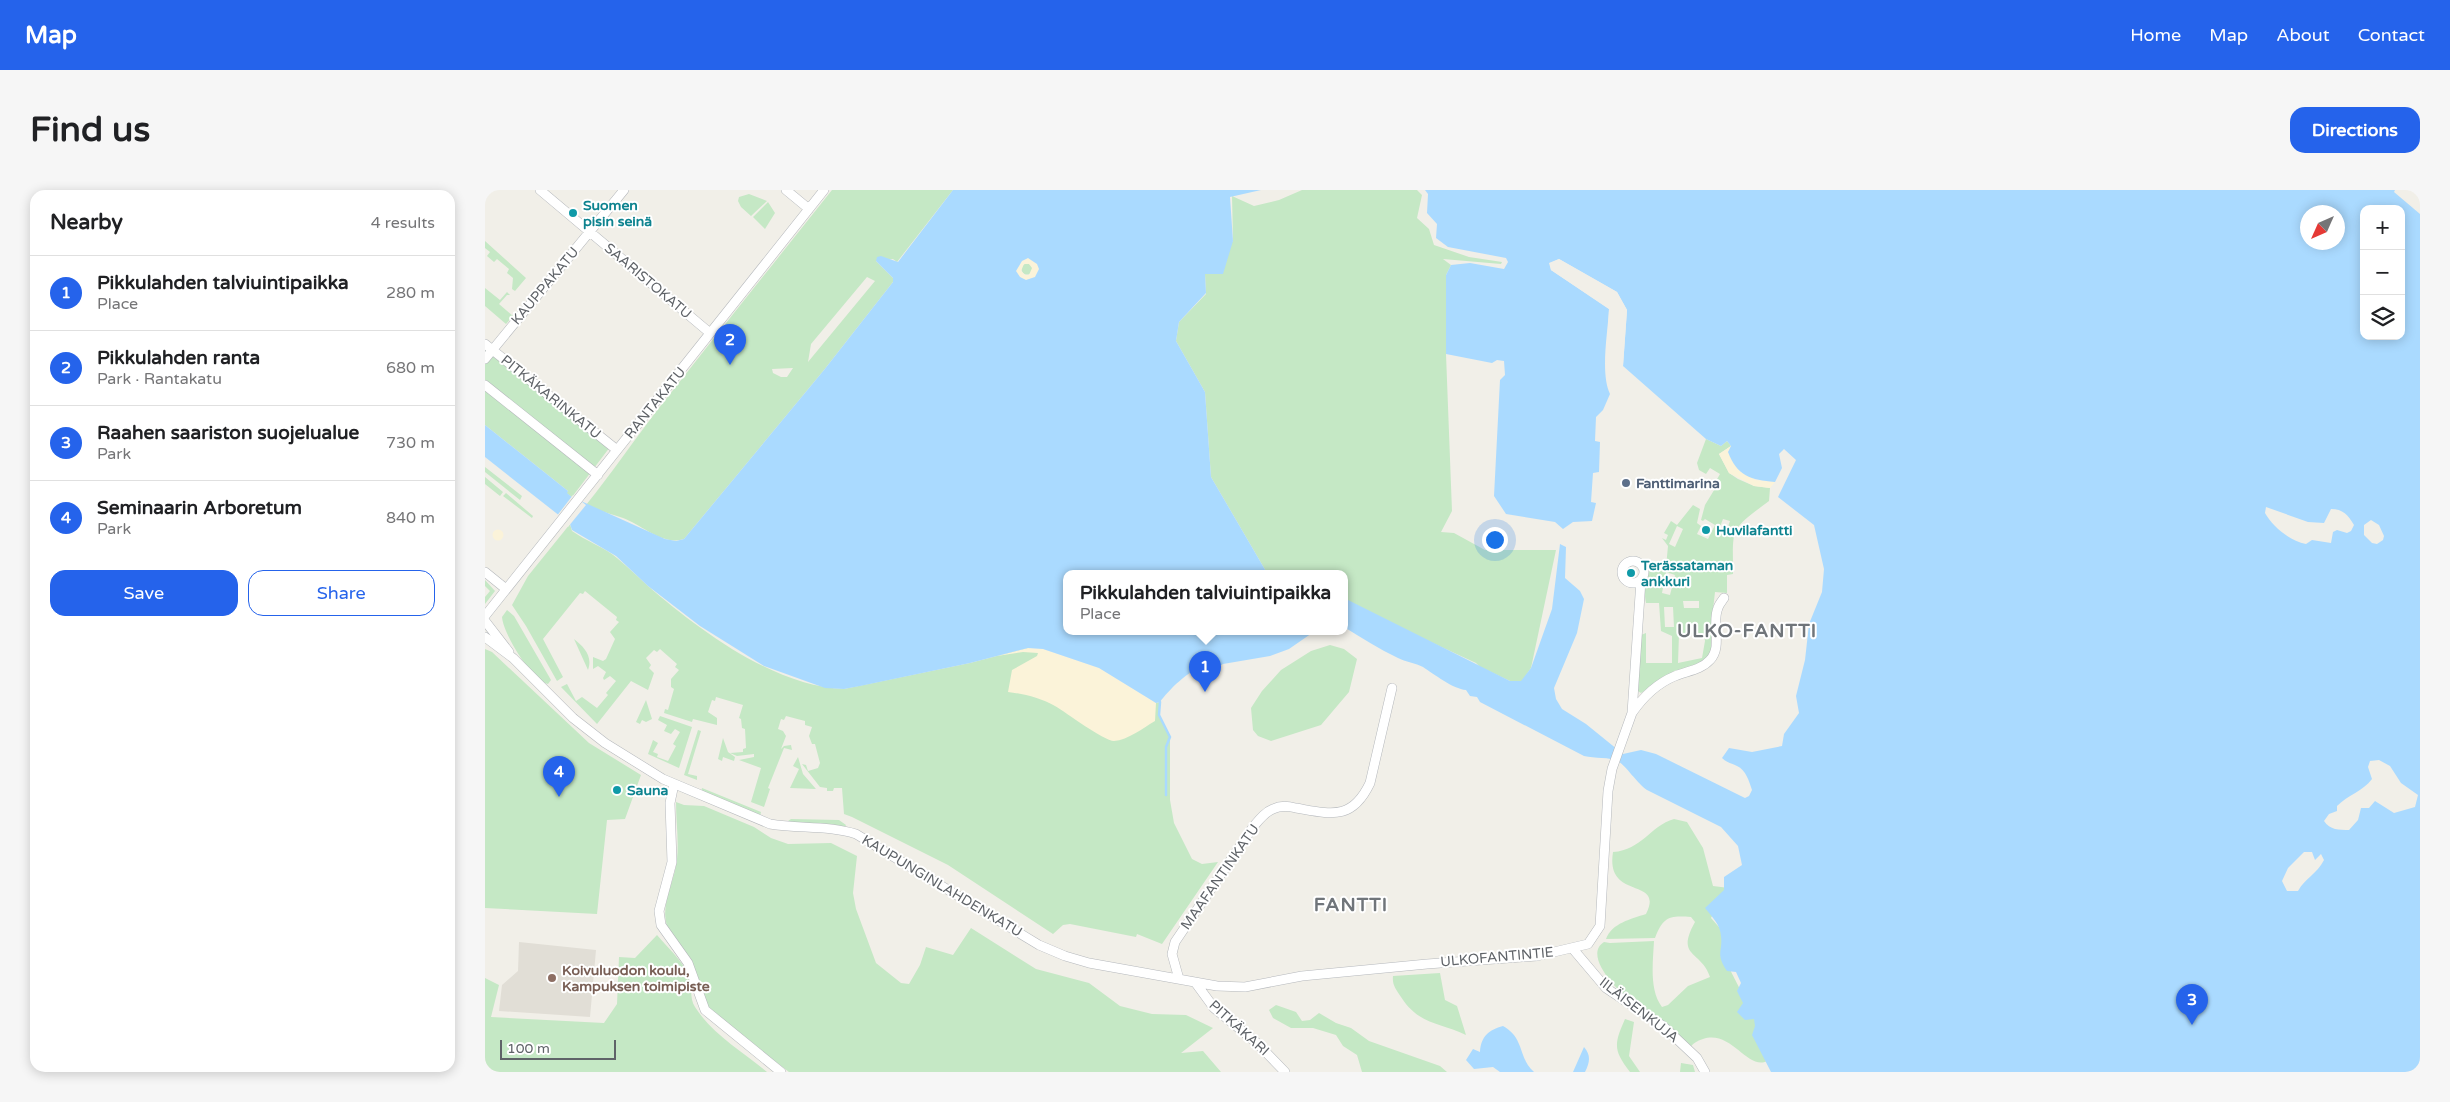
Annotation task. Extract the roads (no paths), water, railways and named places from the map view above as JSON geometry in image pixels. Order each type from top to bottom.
[{"type":"street","name":"SAARISTOKATU","points":[[540,190],[710,333]]},
{"type":"street","name":"KAUPPAKATU","points":[[485,359],[489,347],[624,190]]},
{"type":"street","points":[[786,190],[809,208]]},
{"type":"street","name":"RANTAKATU","points":[[485,616],[824,190]]},
{"type":"street","name":"PITKÄKARINKATU","points":[[489,347],[617,450]]},
{"type":"street","points":[[485,385],[598,475]]},
{"type":"street","name":"ULKOFANTINTIE","points":[[1179,979],[1245,987],[1303,976],[1537,956],[1588,944],[1601,926],[1608,791],[1612,769],[1632,713],[1638,604],[1641,580],[1644,573],[1642,566],[1636,562],[1629,562],[1622,570],[1623,577],[1628,582],[1638,604]]},
{"type":"street","points":[[485,572],[506,589]]},
{"type":"street","points":[[1628,582],[1635,583],[1641,580]]},
{"type":"street","points":[[1632,713],[1642,698],[1658,686],[1674,676],[1701,667],[1710,661],[1715,654],[1717,609],[1724,598]]},
{"type":"street","name":"KAUPUNGINLAHDENKATU","points":[[485,621],[513,658]]},
{"type":"street","name":"KAUPUNGINLAHDENKATU","points":[[485,637],[513,658],[589,733],[674,784],[770,824],[830,828],[856,834],[1051,951],[1089,962],[1179,979]]},
{"type":"street","name":"MAAFANTINKATU","points":[[1179,979],[1172,954],[1175,942],[1253,826],[1272,809],[1287,806],[1333,814],[1341,813],[1349,810],[1364,795],[1370,783],[1392,688]]},
{"type":"street","points":[[674,784],[671,797],[672,862],[659,911],[661,925],[688,963],[705,1010],[781,1072]]},
{"type":"street","name":"IILÄISENKUJA","points":[[1573,949],[1606,988],[1663,1026],[1697,1058],[1705,1072]]},
{"type":"street","name":"PITKÄKARI","points":[[1195,982],[1214,1008],[1263,1048],[1285,1072]]},
{"type":"water","points":[[953,190],[1261,190],[1230,197],[1233,241],[1223,274],[1205,274],[1206,293],[1179,322],[1176,341],[1205,392],[1211,477],[1265,570],[1063,570],[1063,635],[1309,635],[1289,649],[1270,656],[1198,669],[1179,681],[1160,702],[1156,703],[1099,668],[1043,649],[1028,648],[970,663],[860,686],[844,689],[825,688],[764,666],[700,626],[648,586],[616,556],[572,530],[570,524],[485,457],[485,425],[568,491],[567,493],[579,503],[581,501],[665,539],[676,541],[684,539],[824,370],[893,282],[893,278],[876,261],[877,257],[881,256],[898,262]],"holes":[[[1028,258],[1037,264],[1039,269],[1035,277],[1026,280],[1020,277],[1016,271],[1022,261]]]},
{"type":"water","points":[[1425,190],[2395,190],[2394,192],[2420,214],[2420,1072],[1771,1072],[1752,1035],[1755,1026],[1754,1019],[1745,1020],[1737,1012],[1743,1003],[1737,991],[1741,983],[1736,972],[1727,971],[1723,965],[1720,956],[1721,941],[1719,928],[1705,908],[1724,890],[1724,877],[1742,865],[1738,846],[1721,827],[1647,790],[1619,762],[1611,759],[1584,756],[1480,702],[1477,697],[1470,696],[1466,690],[1450,684],[1417,664],[1384,651],[1348,629],[1348,600],[1510,681],[1521,681],[1531,668],[1552,609],[1560,544],[1566,547],[1565,578],[1580,591],[1584,599],[1577,633],[1554,688],[1556,699],[1562,709],[1586,724],[1623,754],[1641,750],[1656,754],[1745,798],[1749,796],[1752,790],[1747,776],[1743,770],[1722,758],[1729,748],[1752,752],[1782,746],[1784,734],[1799,713],[1796,696],[1805,660],[1809,624],[1822,592],[1824,569],[1814,525],[1778,497],[1796,460],[1784,449],[1779,454],[1782,468],[1775,482],[1752,478],[1740,472],[1728,452],[1731,446],[1727,441],[1721,446],[1706,439],[1623,366],[1627,310],[1617,292],[1559,259],[1550,263],[1551,270],[1609,309],[1605,375],[1610,394],[1603,410],[1596,417],[1595,441],[1600,442],[1599,472],[1593,473],[1591,502],[1596,503],[1592,521],[1573,522],[1563,529],[1555,522],[1506,514],[1494,496],[1500,380],[1505,375],[1504,361],[1497,360],[1492,363],[1446,354],[1446,275],[1451,265],[1470,263],[1504,269],[1508,262],[1506,258],[1448,247],[1436,238],[1437,224],[1427,213],[1428,194]],"holes":[[[2266,507],[2308,522],[2324,523],[2331,509],[2335,509],[2345,513],[2354,525],[2351,531],[2347,533],[2337,530],[2333,532],[2331,543],[2312,540],[2306,544],[2288,537],[2277,528],[2265,513]],[[2371,520],[2379,525],[2384,536],[2383,540],[2377,544],[2372,543],[2364,535],[2364,525]],[[2379,760],[2390,766],[2401,783],[2418,795],[2415,807],[2394,813],[2375,801],[2369,808],[2361,808],[2358,820],[2349,830],[2338,830],[2329,826],[2324,821],[2329,814],[2337,811],[2337,806],[2372,779],[2368,767],[2370,761]],[[2304,852],[2312,852],[2315,860],[2321,854],[2324,860],[2298,891],[2287,891],[2282,881],[2288,868]]]},
{"type":"water","points":[[1503,1026],[1515,1036],[1525,1061],[1534,1072],[1500,1072],[1493,1067],[1474,1069],[1466,1060],[1473,1049],[1480,1052],[1482,1042],[1487,1034]]},
{"type":"water","points":[[1584,1047],[1589,1056],[1587,1068],[1585,1072],[1573,1072]]},
{"type":"waterway","points":[[1160,702],[1159,715],[1170,737],[1166,747],[1166,795]]},
{"type":"place","name":"Suomen pisin seinä","points":[[573,213]]},
{"type":"place","name":"Pikkulahden ranta","points":[[730,365]]},
{"type":"place","name":"Fanttimarina","points":[[1626,483]]},
{"type":"place","name":"Huvilafantti","points":[[1706,530]]},
{"type":"place","name":"Terässataman ankkuri","points":[[1631,573]]},
{"type":"place","name":"Pikkulahden talviuintipaikka","points":[[1205,692]]},
{"type":"place","name":"Sauna","points":[[617,790]]},
{"type":"place","name":"Seminaarin Arboretum","points":[[559,797]]},
{"type":"place","name":"Koivuluodon koulu, Kampuksen toimipiste","points":[[552,978]]},
{"type":"place","name":"Raahen saariston suojelualue","points":[[2192,1025]]},
{"type":"district","name":"ULKO-FANTTI","points":[[1747,631]]},
{"type":"district","name":"FANTTI","points":[[1351,905]]}]
